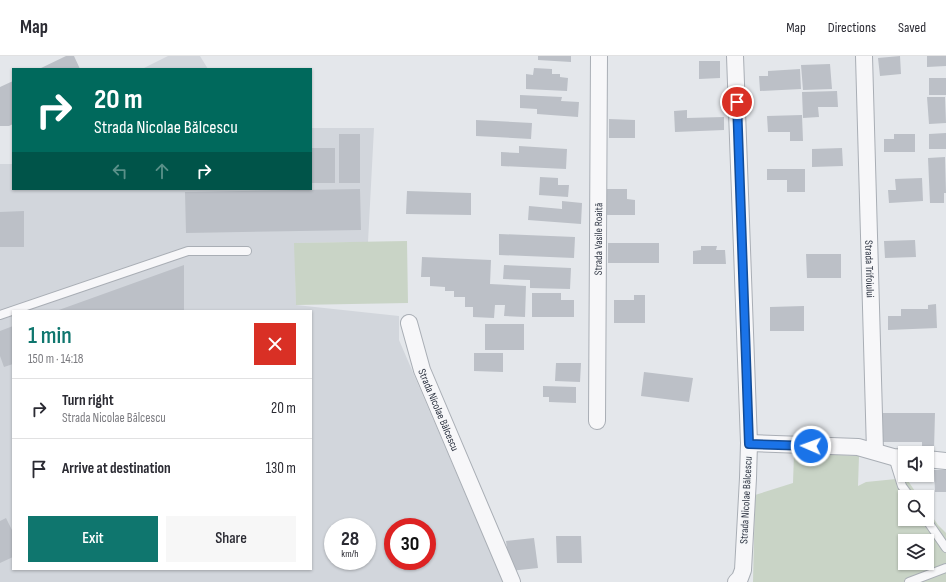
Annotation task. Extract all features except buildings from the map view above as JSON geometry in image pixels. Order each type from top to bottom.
[{"type":"street","name":"Strada Vasile Roaită","points":[[597,421],[599,56]]},
{"type":"street","name":"Strada Nicolae Bălcescu","points":[[735,56],[749,444],[743,570],[740,578],[736,582]]},
{"type":"street","name":"Strada Trifoiului","points":[[864,56],[875,452]]},
{"type":"street","name":"Strada Nicolae Bălcescu","points":[[410,323],[422,370],[512,582]]},
{"type":"street","points":[[749,444],[858,447],[898,458]]},
{"type":"street","points":[[934,459],[946,460]]},
{"type":"lane","points":[[15,310],[188,251],[247,251]]},
{"type":"lane","points":[[0,315],[12,311]]},
{"type":"lane","points":[[931,526],[946,548]]},
{"type":"lane","points":[[909,582],[946,568]]},
{"type":"shaded area","points":[[168,56],[200,56],[207,68],[144,68]]},
{"type":"shaded area","points":[[312,128],[374,128],[368,242],[295,243],[296,305],[399,316],[399,340],[503,582],[0,582],[0,164],[12,164],[12,190],[312,190]]},
{"type":"green space","points":[[407,241],[408,303],[296,305],[294,243]]},
{"type":"green space","points":[[794,453],[859,456],[858,486],[866,482],[898,479],[898,482],[909,482],[914,490],[898,490],[898,526],[934,526],[934,519],[946,533],[946,582],[753,582],[755,495],[793,483]]},
{"type":"route","points":[[737,102],[749,444],[811,446]]}]
